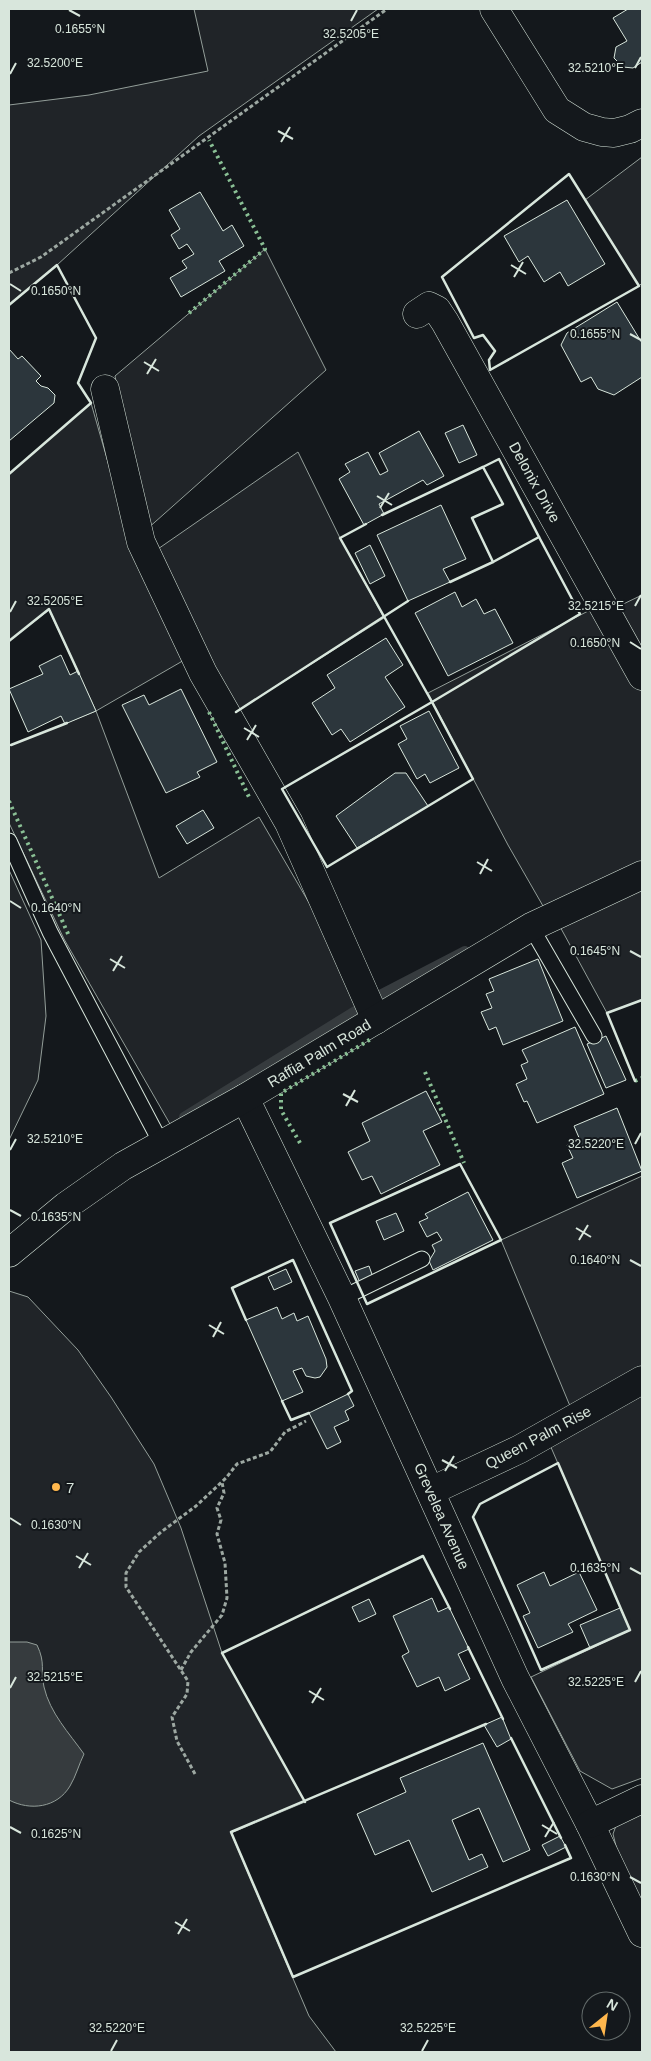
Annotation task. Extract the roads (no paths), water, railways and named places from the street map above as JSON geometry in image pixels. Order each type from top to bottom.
[{"type":"street","points":[[494,9],[557,110],[584,126],[602,132],[614,133],[630,129],[642,123]]},
{"type":"street","name":"Delonix Drive","points":[[417,314],[429,306],[437,310],[445,322],[642,676]]},
{"type":"street","points":[[105,389],[141,542],[202,673],[289,823],[376,1020]]},
{"type":"street","name":"Raffia Palm Road","points":[[9,1253],[74,1200],[123,1166],[161,1143],[245,1098],[531,927],[642,875]]},
{"type":"street","name":"Grevelea Avenue","points":[[245,1098],[342,1298],[515,1678],[590,1824],[642,1933]]},
{"type":"street","name":"Queen Palm Rise","points":[[431,1491],[520,1449],[642,1380]]},
{"type":"street","points":[[590,1824],[642,1799]]},
{"type":"lane","points":[[9,841],[50,932],[161,1143]]},
{"type":"lane","points":[[531,927],[594,1036]]},
{"type":"lane","points":[[342,1298],[422,1259]]},
{"type":"waterway","points":[[380,995],[465,951]]},
{"type":"waterway","points":[[184,1117],[360,1008]]},
{"type":"place","name":"7","points":[[56,1487]]}]
